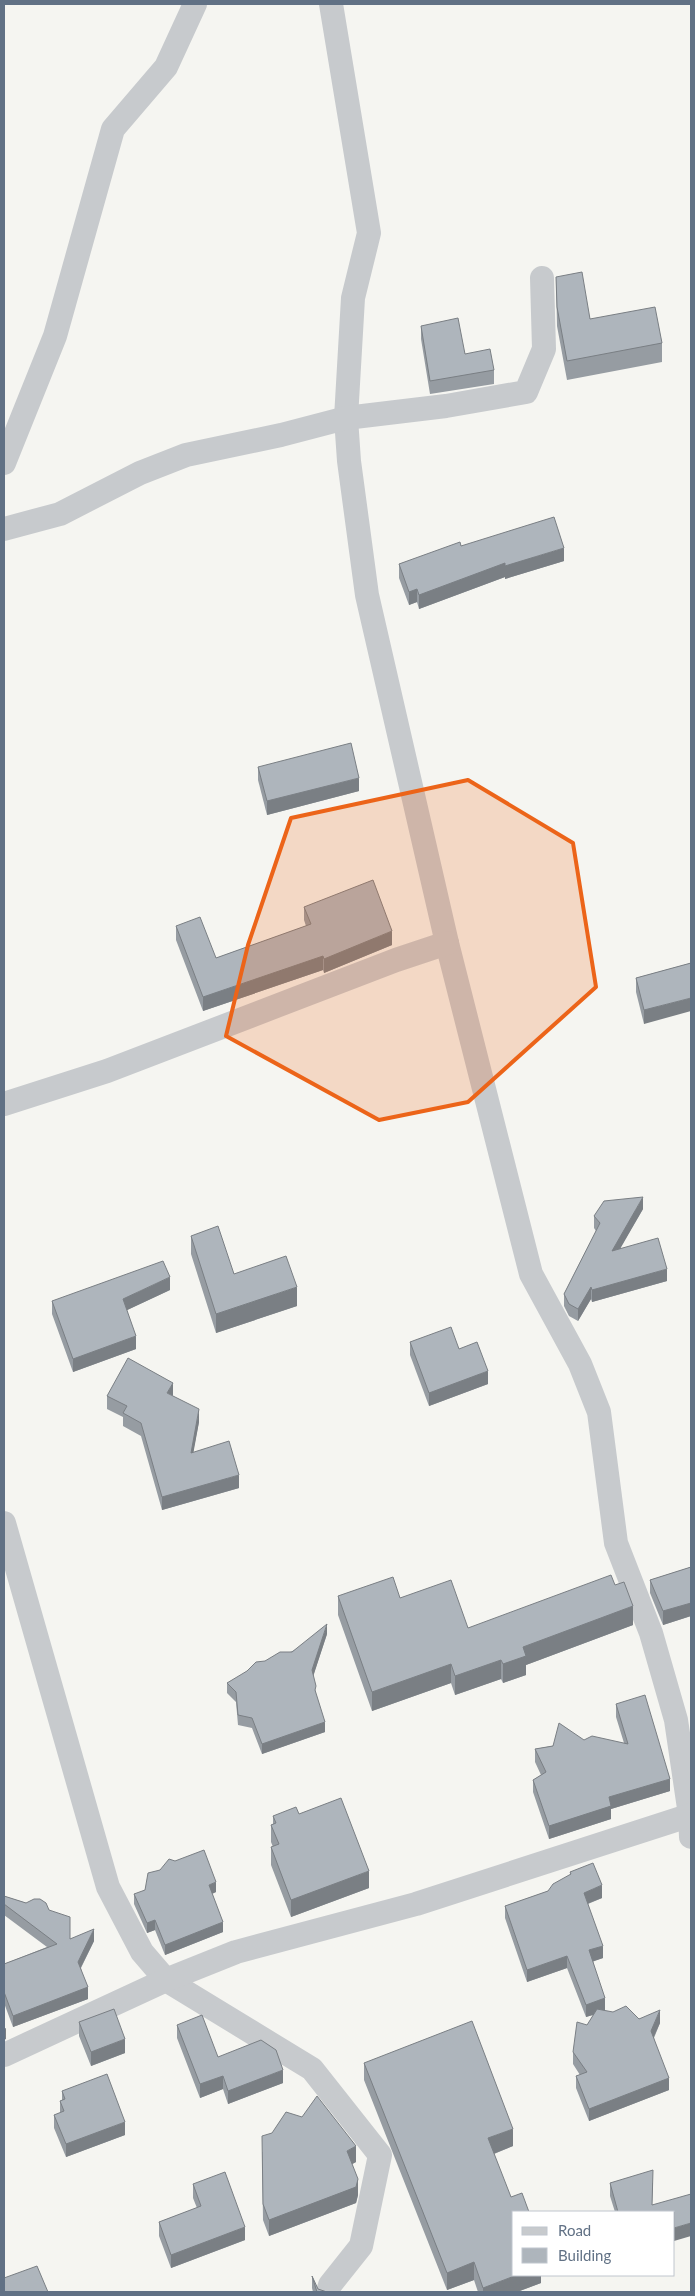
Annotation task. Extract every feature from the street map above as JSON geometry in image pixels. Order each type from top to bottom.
[{"type":"street","points":[[4,463],[56,336],[113,129],[166,67],[196,4]]},
{"type":"street","points":[[4,2055],[166,1980],[236,1952],[416,1904],[691,1822],[676,1720],[651,1633],[616,1542],[599,1412],[580,1364],[532,1274],[447,943],[367,595],[349,461],[346,418],[354,298],[369,233],[331,4]]},
{"type":"street","points":[[4,529],[60,514],[140,473],[186,455],[280,435],[346,418],[446,406],[526,392],[544,349],[542,278]]},
{"type":"street","points":[[4,1104],[107,1071],[396,960],[447,943]]},
{"type":"street","points":[[4,1523],[108,1886],[142,1952],[166,1980],[312,2069],[380,2154],[361,2246],[330,2285],[328,2292]]},
{"type":"highlighted area","points":[[468,780],[573,843],[596,987],[468,1102],[379,1120],[226,1036],[248,945],[291,818]]},
{"type":"building","points":[[582,272],[590,319],[655,307],[662,343],[567,361],[557,307],[556,277]]},
{"type":"building","points":[[458,318],[465,354],[490,349],[494,370],[430,381],[421,326]]},
{"type":"building","points":[[554,517],[564,548],[505,566],[505,563],[419,595],[417,589],[409,592],[399,564],[460,542],[461,546]]},
{"type":"building","points":[[351,743],[359,778],[267,801],[258,767]]},
{"type":"building","points":[[373,880],[392,931],[324,959],[323,956],[203,997],[176,926],[200,917],[216,958],[311,924],[304,907]]},
{"type":"building","points":[[691,963],[691,998],[644,1010],[636,978]]},
{"type":"building","points":[[643,1197],[612,1251],[658,1238],[667,1269],[592,1290],[591,1287],[578,1309],[569,1304],[564,1294],[600,1223],[594,1216],[604,1201]]},
{"type":"building","points":[[218,1226],[234,1274],[286,1256],[297,1287],[216,1314],[191,1236]]},
{"type":"building","points":[[163,1261],[170,1277],[123,1299],[136,1336],[73,1359],[52,1301]]},
{"type":"building","points":[[451,1327],[459,1349],[477,1342],[488,1371],[429,1393],[410,1342]]},
{"type":"building","points":[[128,1358],[173,1383],[167,1393],[199,1409],[191,1453],[229,1441],[239,1475],[162,1497],[141,1423],[123,1413],[127,1406],[107,1396]]},
{"type":"building","points":[[691,1567],[691,1603],[663,1611],[650,1580]]},
{"type":"building","points":[[611,1575],[615,1585],[624,1582],[633,1606],[523,1647],[526,1656],[503,1664],[501,1660],[455,1676],[451,1664],[372,1692],[338,1596],[393,1577],[400,1598],[451,1580],[468,1628]]},
{"type":"building","points":[[327,1624],[312,1670],[316,1686],[315,1690],[325,1722],[262,1744],[252,1718],[238,1715],[236,1692],[227,1683],[247,1671],[256,1662],[265,1661],[280,1652],[292,1652]]},
{"type":"building","points":[[645,1695],[670,1779],[609,1797],[611,1806],[549,1826],[533,1780],[546,1772],[535,1749],[553,1746],[559,1723],[584,1740],[592,1736],[628,1744],[616,1704]]},
{"type":"building","points":[[341,1798],[369,1871],[291,1900],[271,1847],[279,1844],[271,1825],[276,1823],[273,1816],[296,1807],[299,1814]]},
{"type":"building","points":[[204,1850],[216,1882],[209,1885],[223,1922],[165,1945],[155,1920],[147,1923],[134,1894],[145,1890],[148,1873],[160,1870],[169,1859],[175,1861]]},
{"type":"building","points":[[593,1863],[602,1885],[584,1893],[603,1946],[589,1950],[605,1998],[586,2005],[567,1956],[527,1970],[505,1906],[548,1891],[553,1884],[571,1874],[570,1872]]},
{"type":"building","points":[[4,1896],[26,1903],[34,1899],[40,1899],[46,1903],[49,1910],[70,1917],[70,1939],[94,1929],[78,1962],[88,1987],[13,2016],[4,1992],[4,1964],[57,1944],[4,1904]]},
{"type":"building","points":[[626,2006],[639,2019],[660,2010],[651,2031],[669,2078],[589,2109],[576,2076],[587,2072],[573,2052],[577,2022],[587,2025],[597,2009],[613,2012]]},
{"type":"building","points":[[114,2009],[125,2039],[91,2052],[79,2022]]},
{"type":"building","points":[[202,2015],[218,2057],[261,2040],[276,2050],[283,2070],[228,2091],[223,2076],[200,2084],[177,2025]]},
{"type":"building","points":[[472,2021],[513,2129],[488,2138],[511,2197],[522,2193],[529,2211],[512,2211],[512,2276],[514,2276],[483,2288],[474,2262],[447,2273],[364,2063]]},
{"type":"building","points":[[107,2074],[125,2122],[66,2144],[54,2115],[64,2111],[60,2101],[65,2099],[62,2091]]},
{"type":"building","points":[[317,2096],[356,2146],[347,2151],[358,2179],[356,2187],[269,2220],[263,2204],[262,2136],[272,2133],[286,2112],[302,2117]]},
{"type":"building","points":[[653,2170],[652,2205],[691,2194],[691,2223],[675,2228],[675,2211],[618,2211],[610,2183]]},
{"type":"building","points":[[225,2172],[245,2227],[171,2255],[159,2222],[201,2206],[193,2184]]},
{"type":"building","points":[[37,2266],[48,2292],[4,2292],[4,2278]]},
{"type":"building","points":[[312,2276],[318,2289],[327,2292],[317,2292]]}]
